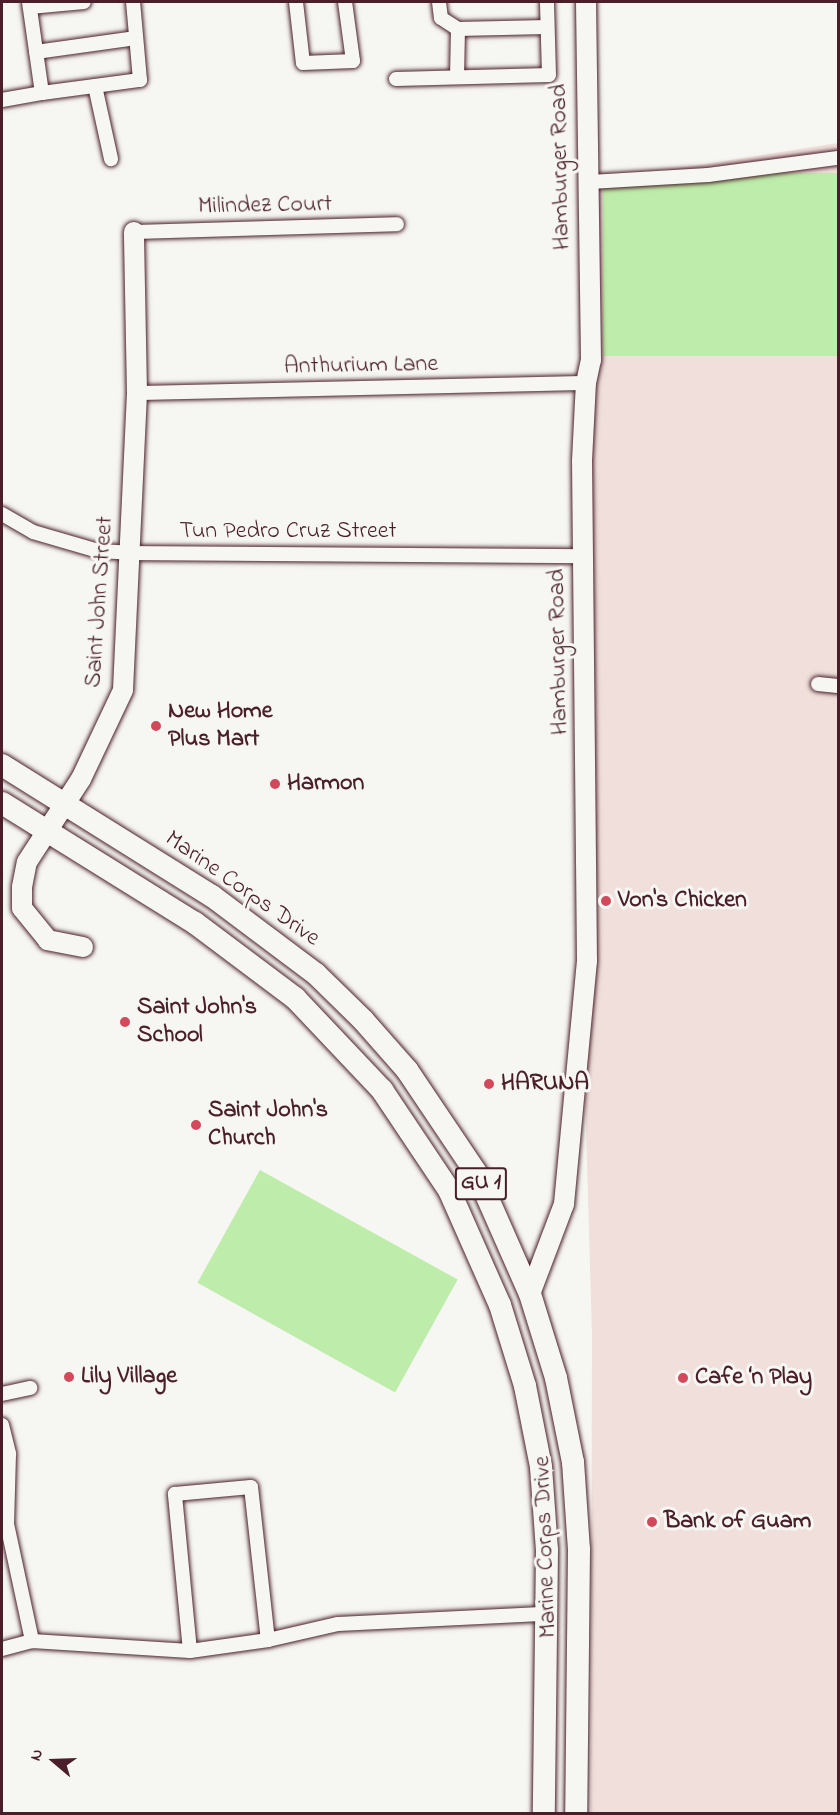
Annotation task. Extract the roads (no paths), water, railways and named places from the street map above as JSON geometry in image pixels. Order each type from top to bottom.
[{"type":"main road","name":"Marine Corps Drive","points":[[2,765],[251,922],[316,974],[363,1020],[424,1095],[477,1174],[530,1294],[566,1422],[577,1507],[576,1814]]},
{"type":"main road","name":"GU 1","points":[[2,803],[223,942],[295,998],[355,1058],[428,1156],[449,1190],[486,1269],[525,1386],[545,1509],[544,1814]]},
{"type":"street","points":[[42,93],[30,4],[84,2]]},
{"type":"street","points":[[2,100],[140,80],[133,2]]},
{"type":"street","points":[[296,2],[303,63],[353,61],[345,2]]},
{"type":"street","points":[[439,2],[441,18],[458,29],[547,27]]},
{"type":"street","points":[[396,79],[549,75],[547,2]]},
{"type":"street","name":"Hamburger Road","points":[[530,1294],[564,1204],[583,1024],[589,890],[582,556],[586,383],[591,360],[590,182],[585,125],[586,2]]},
{"type":"street","points":[[457,77],[458,29]]},
{"type":"street","points":[[36,52],[136,38]]},
{"type":"street","points":[[94,86],[111,159]]},
{"type":"street","points":[[590,182],[708,175],[838,158]]},
{"type":"street","name":"Milindez Court","points":[[134,232],[397,224]]},
{"type":"street","name":"Saint John Street","points":[[84,947],[48,940],[22,908],[27,862],[50,832],[66,805],[106,733],[123,690],[136,393],[134,232]]},
{"type":"street","name":"Anthurium Lane","points":[[136,393],[586,383]]},
{"type":"street","name":"Tun Pedro Cruz Street","points":[[2,514],[33,532],[98,551],[582,556]]},
{"type":"street","points":[[818,684],[838,686]]},
{"type":"street","points":[[2,1394],[30,1388]]},
{"type":"street","points":[[2,1425],[10,1466],[7,1524],[32,1641]]},
{"type":"street","points":[[190,1652],[175,1494],[251,1487],[268,1640]]},
{"type":"street","points":[[2,1650],[32,1641],[190,1652],[268,1640],[338,1624],[546,1614]]},
{"type":"place","name":"New Home Plus Mart","points":[[156,726]]},
{"type":"place","name":"Harmon","points":[[275,784]]},
{"type":"place","name":"Von's Chicken","points":[[606,901]]},
{"type":"place","name":"Saint John's School","points":[[125,1022]]},
{"type":"place","name":"HARUNA","points":[[489,1084]]},
{"type":"place","name":"Saint John's Church","points":[[196,1125]]},
{"type":"place","name":"Lily Village","points":[[69,1377]]},
{"type":"place","name":"Cafe ‘n Play","points":[[683,1378]]},
{"type":"place","name":"Bank of Guam","points":[[652,1522]]}]
